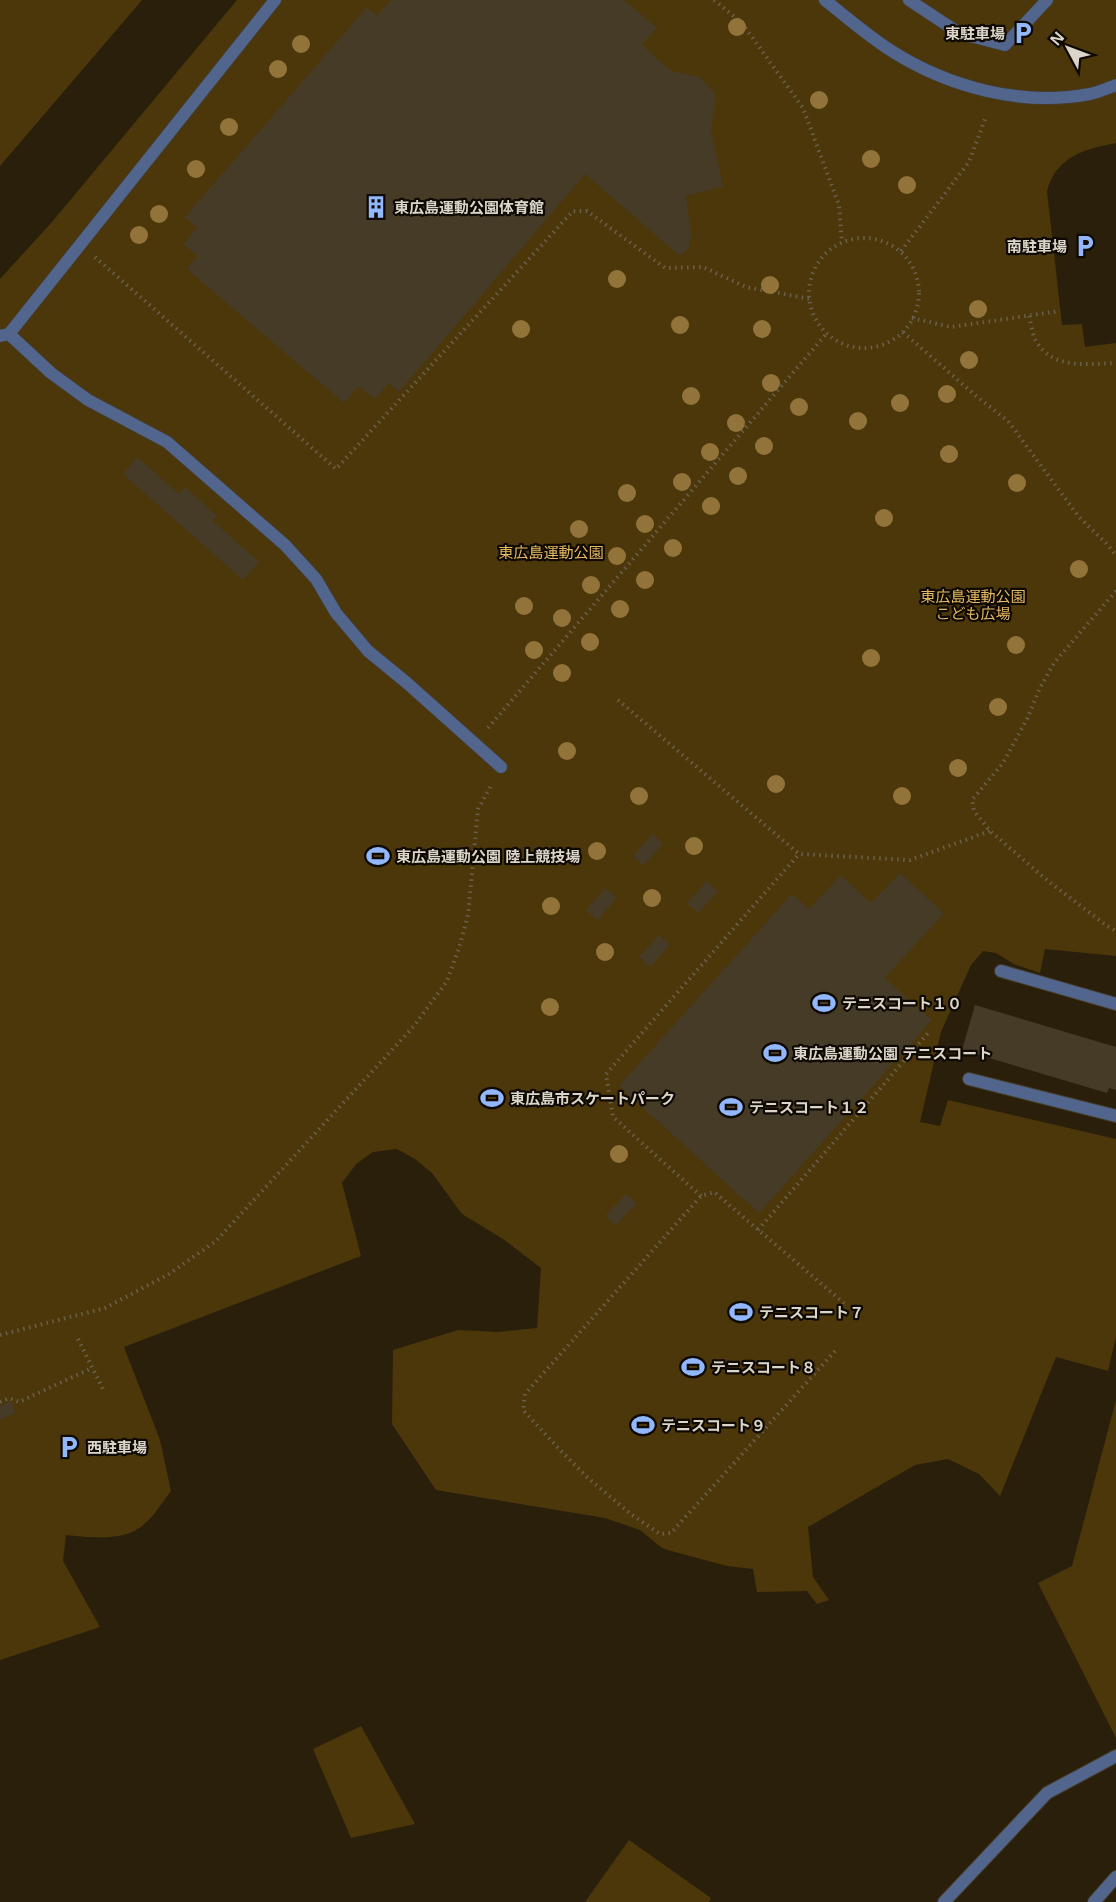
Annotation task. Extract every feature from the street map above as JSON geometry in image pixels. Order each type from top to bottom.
[{"type":"street","points":[[274,0],[4,335],[88,400],[167,442],[285,545],[316,579],[336,613],[368,651],[501,767]]},
{"type":"street","points":[[825,0],[858,28],[922,68],[951,80],[1002,95],[1045,98],[1091,94],[1116,85]]},
{"type":"street","points":[[909,0],[959,33],[1005,45],[1047,0]]},
{"type":"street","points":[[1001,971],[1116,1004]]},
{"type":"street","points":[[969,1079],[1116,1116]]},
{"type":"street","points":[[944,1902],[1047,1793],[1116,1756]]},
{"type":"street","points":[[1094,1902],[1116,1877]]},
{"type":"path","points":[[714,0],[742,23],[803,108],[839,205],[842,242]]},
{"type":"path","points":[[900,251],[969,162],[985,119]]},
{"type":"path","points":[[88,250],[336,469],[573,211],[587,211],[665,268],[703,267],[746,287],[810,299]]},
{"type":"path","points":[[859,238],[876,238],[892,244],[906,255],[915,272],[920,290],[917,309],[903,332],[876,347],[857,348],[839,342],[824,331],[813,314],[810,280],[817,265],[828,251],[842,242],[859,238]]},
{"type":"path","points":[[912,318],[951,327],[1060,311]]},
{"type":"path","points":[[1029,316],[1034,337],[1042,350],[1052,359],[1080,364],[1116,363]]},
{"type":"path","points":[[903,332],[1008,421],[1079,517],[1116,556]]},
{"type":"path","points":[[474,744],[827,333]]},
{"type":"path","points":[[1116,591],[1054,663],[1003,763],[972,800],[974,811],[990,831],[1048,881],[1116,931]]},
{"type":"path","points":[[618,700],[799,854],[910,860],[990,831]]},
{"type":"path","points":[[0,1335],[105,1308],[169,1274],[216,1241],[414,1026],[447,981],[459,948],[468,915],[478,809],[501,767]]},
{"type":"path","points":[[701,1196],[614,1117],[606,1074],[799,854]]},
{"type":"path","points":[[758,1230],[928,1033]]},
{"type":"path","points":[[835,1351],[671,1533],[660,1534],[632,1515],[588,1478],[523,1410],[525,1394],[701,1196],[714,1192],[845,1304]]},
{"type":"path","points":[[78,1340],[103,1389]]},
{"type":"path","points":[[0,1402],[9,1398],[19,1402],[92,1368]]},
{"type":"green space","points":[[0,0],[142,0],[0,166]]},
{"type":"green space","name":"東広島運動公園","points":[[237,0],[1116,0],[1116,143],[1082,152],[1064,162],[1051,179],[1047,191],[1062,325],[1082,324],[1085,347],[1116,343],[1116,956],[1045,949],[1040,973],[1014,964],[996,953],[983,951],[971,965],[941,1032],[920,1122],[940,1126],[948,1100],[1116,1139],[1116,1337],[1108,1371],[1056,1357],[1000,1496],[979,1474],[948,1459],[915,1465],[808,1527],[813,1577],[829,1600],[817,1604],[807,1591],[757,1592],[753,1569],[727,1566],[662,1548],[640,1530],[605,1518],[436,1490],[392,1424],[393,1350],[458,1330],[497,1332],[537,1328],[541,1268],[503,1239],[462,1214],[432,1173],[415,1159],[397,1149],[373,1152],[356,1164],[342,1183],[361,1256],[124,1347],[160,1440],[171,1491],[146,1522],[129,1533],[102,1537],[66,1535],[63,1561],[100,1627],[0,1660],[0,279],[52,222]]},
{"type":"green space","points":[[1116,1400],[1116,1738],[1038,1583],[1072,1566]]},
{"type":"green space","points":[[361,1726],[415,1824],[351,1838],[313,1749]]},
{"type":"green space","points":[[629,1840],[711,1898],[709,1902],[585,1902]]},
{"type":"building","name":"東広島運動公園体育館","points":[[391,0],[624,0],[657,28],[642,45],[671,71],[700,77],[716,95],[711,130],[723,186],[686,196],[691,235],[689,248],[680,256],[585,174],[399,392],[389,383],[375,399],[359,386],[344,403],[187,269],[198,256],[183,244],[197,228],[185,217],[367,7],[377,16]]},
{"type":"building","points":[[137,457],[179,494],[185,487],[217,516],[213,521],[259,562],[243,580],[123,474]]},
{"type":"building","points":[[653,834],[663,844],[643,866],[633,856]]},
{"type":"building","name":"東広島運動公園 テニスコート","points":[[900,873],[944,913],[885,978],[932,1020],[759,1213],[619,1086],[792,894],[809,909],[841,875],[871,903]]},
{"type":"building","points":[[707,881],[718,891],[698,913],[687,903]]},
{"type":"building","points":[[606,888],[617,898],[597,920],[586,910]]},
{"type":"building","points":[[659,935],[670,945],[650,967],[639,957]]},
{"type":"building","points":[[975,1005],[1116,1047],[1116,1090],[1109,1088],[1107,1093],[962,1050]]},
{"type":"building","points":[[626,1194],[637,1203],[616,1225],[605,1216]]},
{"type":"building","points":[[11,1401],[15,1413],[0,1420],[0,1406]]},
{"type":"place","name":"東駐車場","points":[[1023,33]]},
{"type":"place","name":"東広島運動公園体育館","points":[[376,207]]},
{"type":"place","name":"南駐車場","points":[[1085,246]]},
{"type":"place","name":"東広島運動公園 陸上競技場","points":[[378,856]]},
{"type":"place","name":"テニスコート１０","points":[[824,1003]]},
{"type":"place","name":"東広島運動公園 テニスコート","points":[[775,1053]]},
{"type":"place","name":"東広島市スケートパーク","points":[[492,1098]]},
{"type":"place","name":"テニスコート１２","points":[[731,1107]]},
{"type":"place","name":"テニスコート７","points":[[741,1312]]},
{"type":"place","name":"テニスコート８","points":[[693,1367]]},
{"type":"place","name":"テニスコート９","points":[[643,1425]]},
{"type":"place","name":"西駐車場","points":[[69,1447]]},
{"type":"park label","name":"東広島運動公園 こども広場","points":[[973,604]]}]
